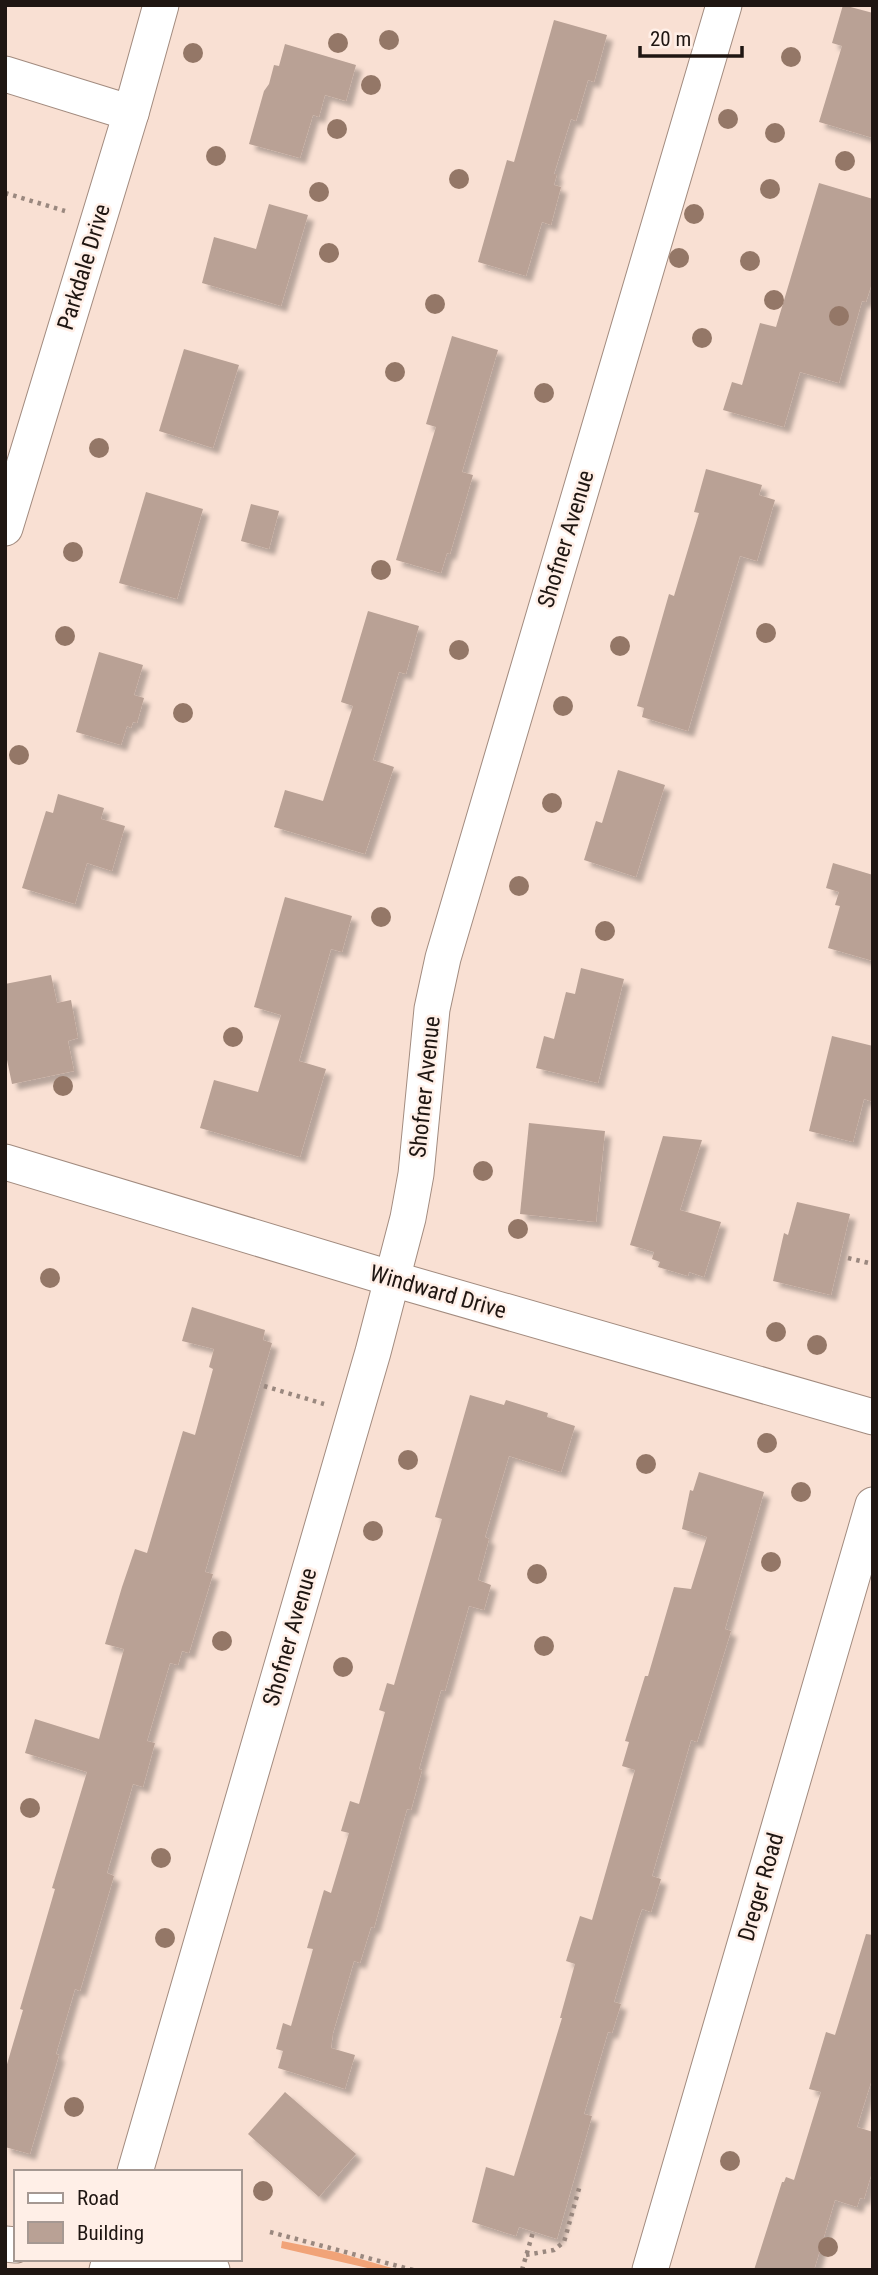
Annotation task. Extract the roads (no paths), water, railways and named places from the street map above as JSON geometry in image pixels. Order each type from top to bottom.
[{"type":"street","name":"Parkdale Drive","points":[[5,528],[131,113],[161,5]]},
{"type":"street","name":"Shofner Avenue","points":[[136,2170],[393,1279],[416,1174],[432,1009],[443,958],[724,5]]},
{"type":"street","points":[[5,74],[131,113]]},
{"type":"street","name":"Windward Drive","points":[[5,1163],[393,1279],[873,1417]]},
{"type":"street","name":"Dreger Road","points":[[650,2270],[873,1505]]},
{"type":"street","points":[[152,2261],[212,2270]]}]
